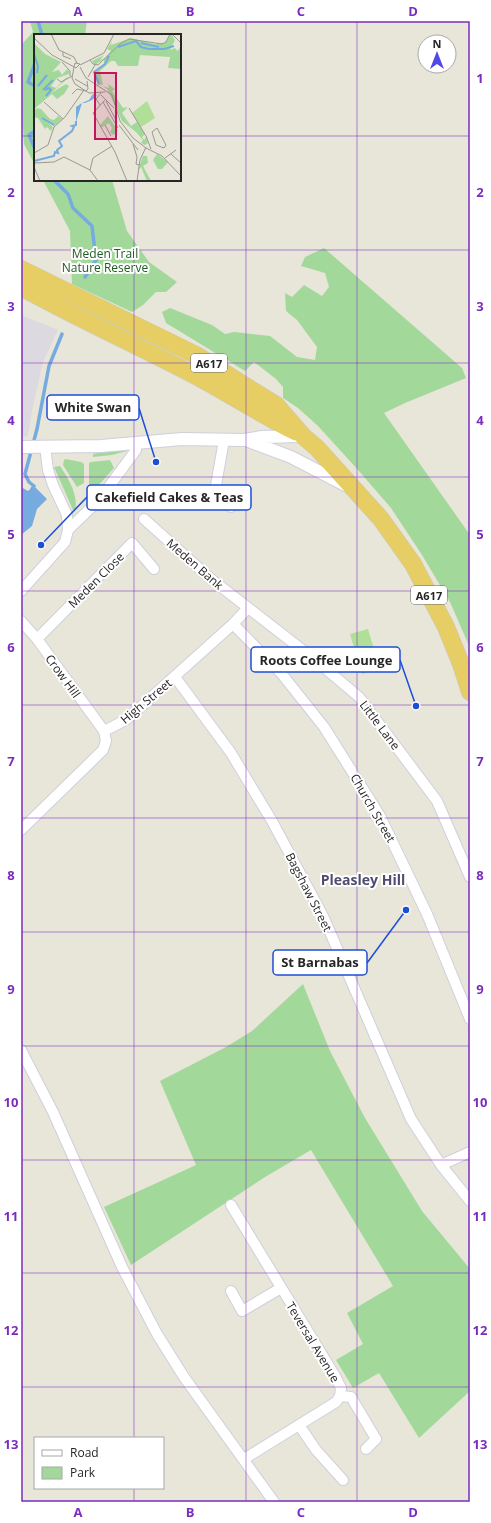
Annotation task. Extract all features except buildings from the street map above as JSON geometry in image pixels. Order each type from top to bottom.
[{"type":"highway","name":"A617","points":[[21,269],[196,356],[276,405],[303,436],[317,448],[381,518],[413,564],[446,627],[461,664],[470,692]]},
{"type":"highway","name":"A617","points":[[21,287],[198,377],[267,418],[303,436]]},
{"type":"street","points":[[21,447],[102,446],[182,439],[244,440],[262,437],[303,436]]},
{"type":"street","points":[[224,440],[215,491],[231,507]]},
{"type":"street","points":[[244,440],[290,457],[356,491]]},
{"type":"street","points":[[68,530],[98,500],[136,450],[136,443]]},
{"type":"street","points":[[21,591],[65,542],[68,530],[67,515],[48,470],[43,446]]},
{"type":"street","name":"Meden Bank","points":[[144,519],[211,578],[248,608]]},
{"type":"street","name":"Meden Close","points":[[37,640],[132,543],[154,568]]},
{"type":"street","name":"High Street","points":[[104,731],[126,719],[233,624],[248,608]]},
{"type":"street","name":"Little Lane","points":[[248,608],[314,659],[359,697],[437,801],[470,877]]},
{"type":"street","name":"Crow Hill","points":[[21,621],[37,640],[104,731]]},
{"type":"street","name":"Church Street","points":[[233,624],[281,672],[324,727],[380,816],[427,914],[470,1019]]},
{"type":"street","name":"Bagshaw Street","points":[[174,677],[231,753],[272,821],[323,916],[411,1119],[440,1165],[470,1200]]},
{"type":"street","points":[[21,830],[103,750],[106,741],[104,731]]},
{"type":"street","points":[[21,1050],[53,1112],[122,1267],[157,1334],[184,1377],[274,1502]]},
{"type":"street","points":[[440,1165],[470,1152]]},
{"type":"street","name":"Teversal Avenue","points":[[230,1205],[341,1388],[340,1396],[336,1402],[244,1459]]},
{"type":"street","name":"Teversal Avenue","points":[[231,1291],[242,1311],[281,1288]]},
{"type":"street","name":"Teversal Avenue","points":[[340,1396],[351,1397],[376,1439],[366,1450]]},
{"type":"street","points":[[299,1425],[316,1450],[343,1480]]},
{"type":"shaded area","points":[[21,315],[58,330],[43,362],[28,436],[21,437]]},
{"type":"green space","points":[[30,21],[87,21],[85,34],[34,34],[34,163],[24,144],[21,96],[21,45],[33,32]]},
{"type":"green space","name":"Meden Trail Nature Reserve","points":[[44,181],[112,181],[127,231],[149,262],[177,282],[166,292],[156,292],[143,305],[132,312],[72,284],[70,231]]},
{"type":"green space","points":[[324,248],[462,368],[466,378],[384,413],[470,535],[470,648],[450,602],[422,555],[391,508],[318,426],[298,408],[283,398],[283,387],[276,379],[254,362],[245,371],[166,323],[162,312],[170,308],[212,325],[225,334],[234,332],[270,336],[297,357],[315,360],[317,347],[297,320],[286,311],[285,293],[292,297],[304,285],[322,296],[329,287],[325,273],[301,266],[305,257]]},
{"type":"green space","points":[[126,448],[127,451],[112,455],[93,457],[93,454]]},
{"type":"green space","points":[[66,459],[84,464],[84,483],[77,487],[63,465],[64,460]]},
{"type":"green space","points":[[110,460],[114,468],[96,488],[89,484],[89,463]]},
{"type":"green space","points":[[60,466],[74,493],[76,505],[75,511],[73,510],[54,467]]},
{"type":"green space","points":[[368,629],[380,669],[362,674],[350,634]]},
{"type":"green space","points":[[303,984],[330,1051],[365,1118],[422,1211],[470,1269],[470,1391],[419,1438],[379,1373],[353,1388],[336,1360],[363,1344],[347,1313],[393,1286],[311,1150],[265,1177],[131,1265],[104,1207],[196,1165],[160,1081],[226,1047],[252,1031]]},
{"type":"water","points":[[34,486],[47,499],[37,509],[32,526],[21,535],[21,487],[28,491]]},
{"type":"waterway","points":[[38,21],[42,34]]},
{"type":"waterway","points":[[34,66],[28,82],[34,85]]},
{"type":"waterway","points":[[34,132],[29,135],[34,147]]},
{"type":"waterway","points":[[55,181],[68,194],[73,208],[92,226],[96,260],[85,277]]},
{"type":"waterway","points":[[32,489],[34,486],[29,482],[25,474],[37,429],[49,366],[62,334]]},
{"type":"place","name":"White Swan","points":[[156,462]]},
{"type":"place","name":"Cakefield Cakes & Teas","points":[[41,545]]},
{"type":"place","name":"Roots Coffee Lounge","points":[[416,706]]},
{"type":"place","name":"St Barnabas","points":[[406,910]]},
{"type":"district","name":"Pleasley Hill","points":[[363,879]]}]
